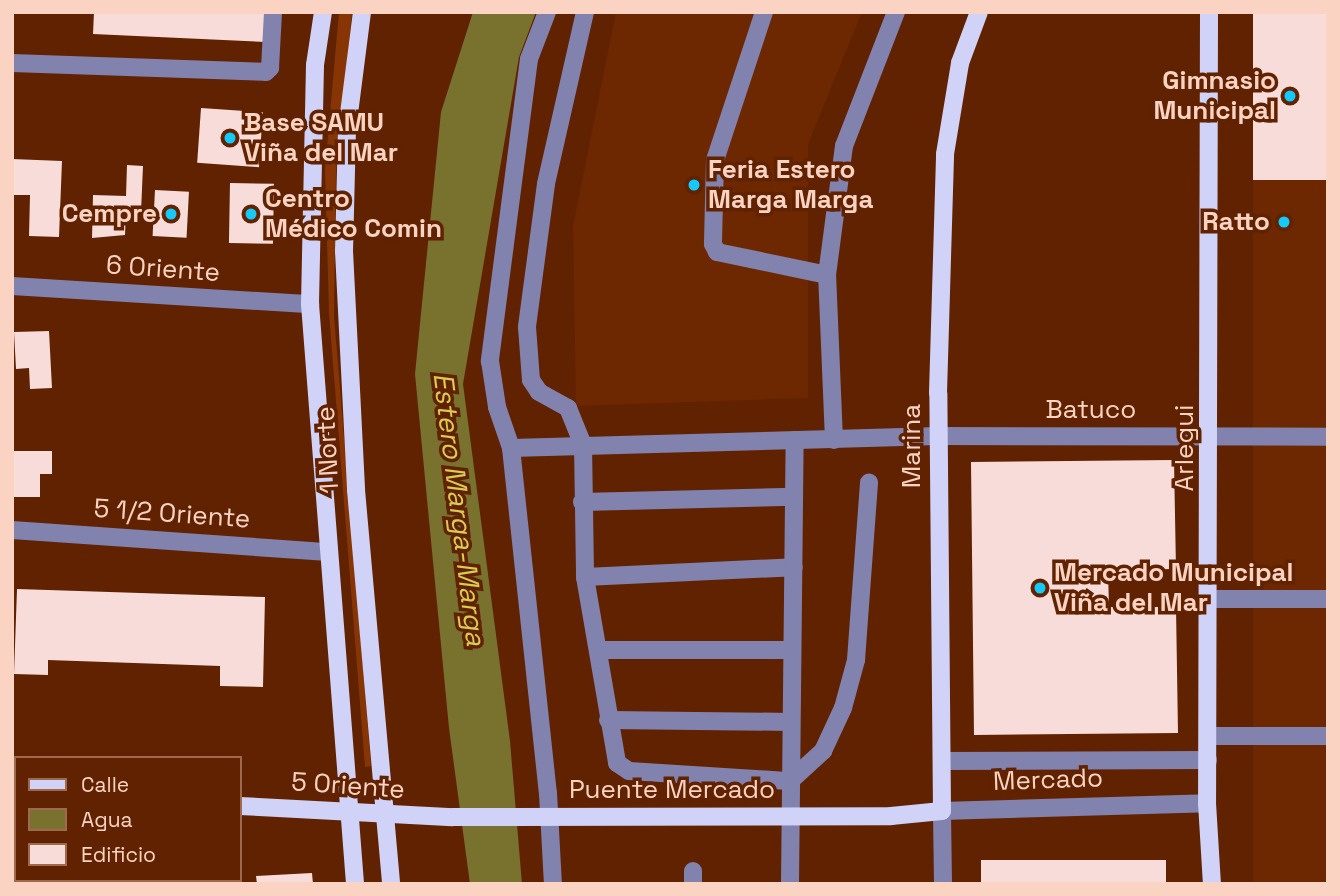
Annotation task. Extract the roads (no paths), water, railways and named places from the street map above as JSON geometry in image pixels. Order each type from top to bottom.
[{"type":"main road","name":"1 Norte","points":[[323,12],[315,65],[310,304],[355,884]]},
{"type":"main road","name":"1 Norte","points":[[362,12],[348,129],[344,251],[356,490],[391,884]]},
{"type":"main road","name":"Marina","points":[[942,811],[938,436],[947,120],[979,12]]},
{"type":"main road","name":"Arlegui","points":[[1209,12],[1211,599],[1207,803],[1212,884]]},
{"type":"main road","name":"5 Oriente","points":[[242,806],[350,811],[383,816],[453,817]]},
{"type":"main road","name":"Mercado","points":[[891,816],[942,811]]},
{"type":"main road","name":"Puente Mercado","points":[[453,817],[891,816]]},
{"type":"street","points":[[12,62],[266,72],[270,68],[273,12]]},
{"type":"street","points":[[547,12],[529,59],[490,361],[497,407],[511,448],[548,793],[553,884]]},
{"type":"street","points":[[585,12],[546,184],[527,327],[531,380],[539,392],[568,408],[583,445],[582,502],[586,577],[617,763],[629,771],[790,781],[823,751],[843,708],[856,660],[869,482]]},
{"type":"street","points":[[764,12],[715,160],[713,244],[717,252],[827,275]]},
{"type":"street","points":[[834,440],[827,275],[844,146],[896,12]]},
{"type":"street","name":"6 Oriente","points":[[12,286],[310,304]]},
{"type":"street","name":"Batuco","points":[[511,448],[938,436],[1328,437]]},
{"type":"street","points":[[790,884],[795,440]]},
{"type":"street","points":[[582,502],[794,497]]},
{"type":"street","name":"5 1/2 Oriente","points":[[12,530],[328,552]]},
{"type":"street","points":[[586,577],[794,567]]},
{"type":"street","points":[[1211,599],[1328,599]]},
{"type":"street","points":[[598,650],[792,650]]},
{"type":"street","points":[[608,720],[791,722]]},
{"type":"street","points":[[1208,736],[1328,736]]},
{"type":"street","points":[[942,761],[1208,760]]},
{"type":"street","name":"Mercado","points":[[942,811],[1207,803]]},
{"type":"street","name":"Marina","points":[[942,811],[943,884]]},
{"type":"water","name":"Estero Marga-Marga","points":[[473,12],[536,12],[519,57],[463,384],[510,741],[522,884],[470,884],[449,728],[415,374],[441,112]]},
{"type":"place","name":"Gimnasio Municipal","points":[[1290,96]]},
{"type":"place","name":"Base SAMU Viña del Mar","points":[[230,138]]},
{"type":"place","name":"Feria Estero Marga Marga","points":[[694,185]]},
{"type":"place","name":"Cempre","points":[[171,214]]},
{"type":"place","name":"Centro Médico Comin","points":[[251,214]]},
{"type":"place","name":"Ratto","points":[[1284,222]]},
{"type":"place","name":"Mercado Municipal Viña del Mar","points":[[1040,588]]}]
